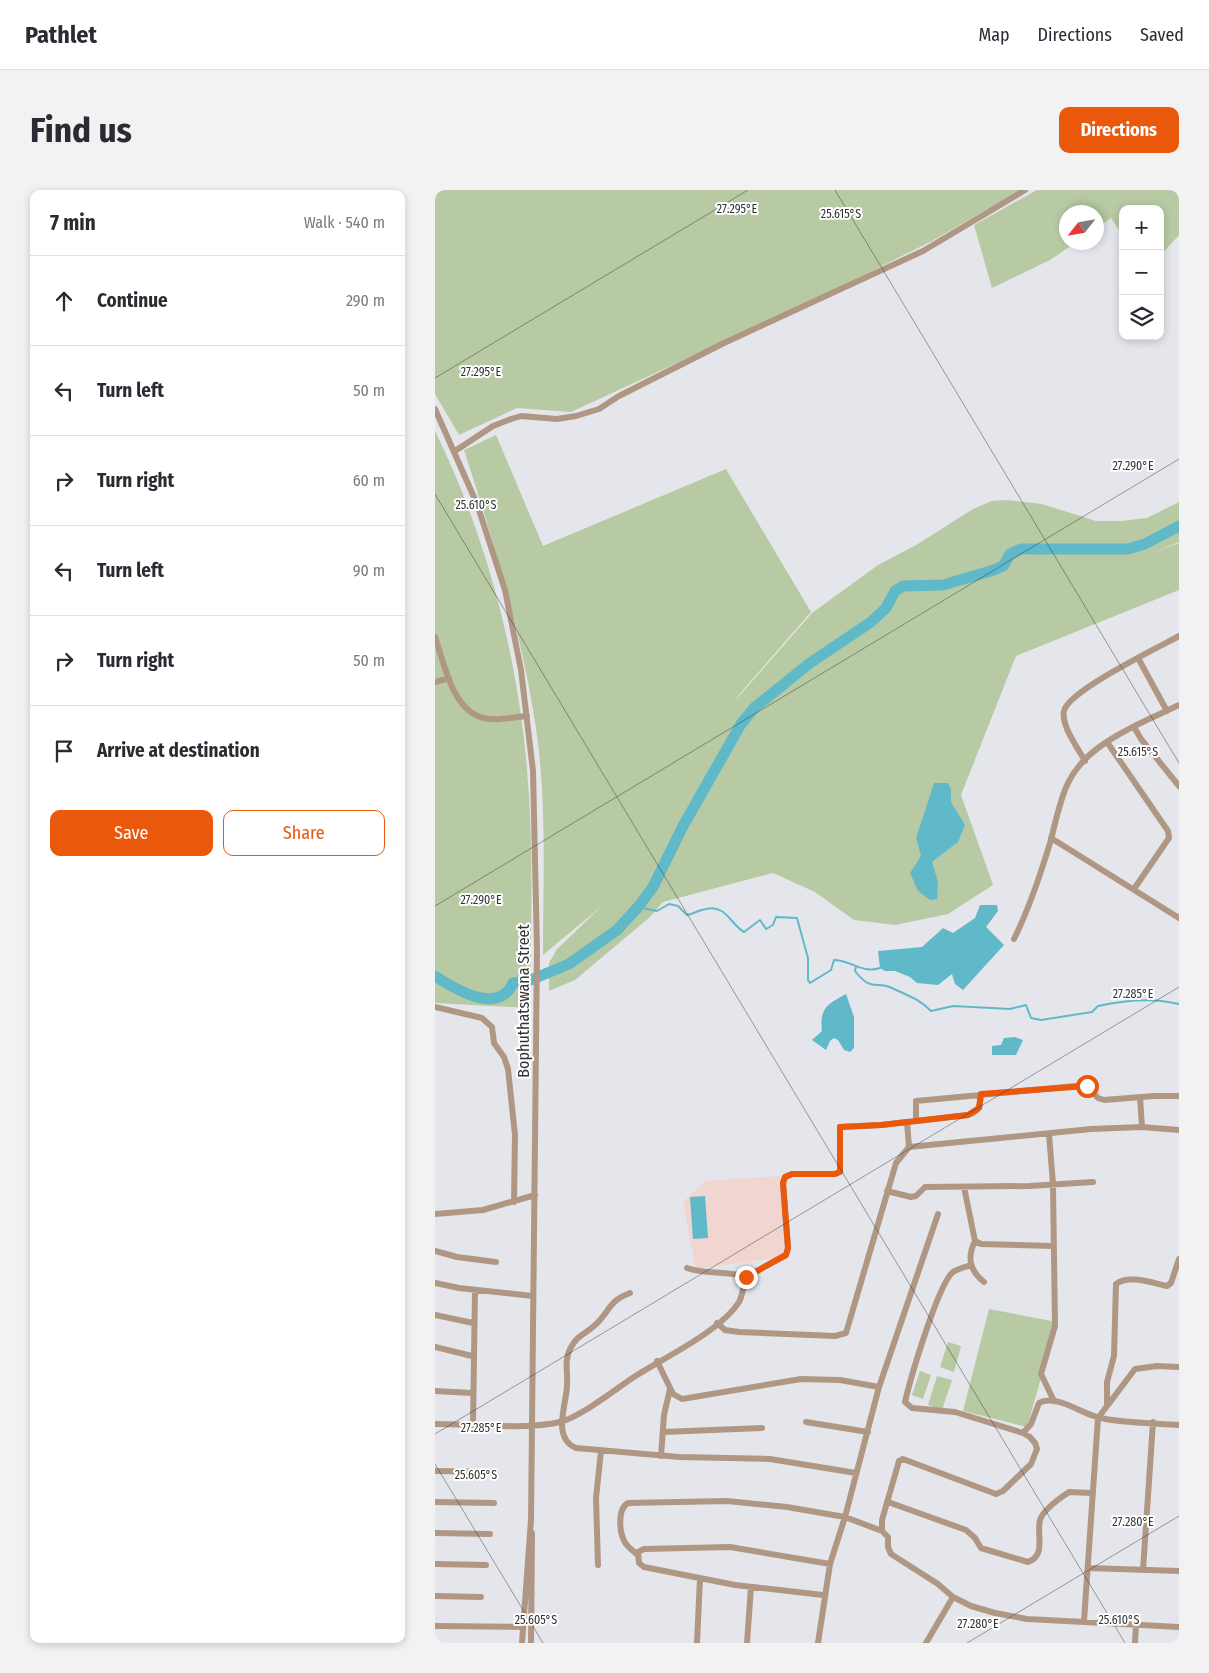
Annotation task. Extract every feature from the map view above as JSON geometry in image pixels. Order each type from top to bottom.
[{"type":"street","points":[[455,451],[493,426],[521,416],[557,419],[599,409],[619,396],[713,349],[923,251],[1025,190]]},
{"type":"street","name":"Bophuthatswana Street","points":[[435,409],[455,451],[488,533],[505,590],[515,635],[527,716],[535,794],[537,999],[533,1425],[531,1520],[522,1643]]},
{"type":"street","points":[[1085,761],[1066,724],[1064,712],[1067,706],[1095,681],[1179,636]]},
{"type":"street","points":[[435,637],[449,678],[459,698],[480,717],[527,716]]},
{"type":"street","points":[[1138,658],[1167,711]]},
{"type":"street","points":[[435,682],[449,678]]},
{"type":"street","points":[[1014,939],[1025,916],[1051,838],[1062,792],[1085,761],[1107,742],[1179,705]]},
{"type":"street","points":[[1134,727],[1141,739],[1179,786]]},
{"type":"street","points":[[1107,742],[1168,831],[1169,838],[1134,890]]},
{"type":"street","points":[[1051,838],[1179,918]]},
{"type":"street","points":[[435,1007],[483,1018],[493,1027],[494,1043],[504,1057],[508,1069],[515,1135],[514,1202]]},
{"type":"street","points":[[916,1121],[917,1101],[981,1094],[1087,1086],[1098,1098],[1104,1100],[1179,1096]]},
{"type":"street","points":[[435,1424],[533,1425],[562,1422],[657,1361],[689,1344],[717,1323],[738,1302],[746,1277],[786,1255],[788,1248],[783,1183],[785,1177],[792,1174],[835,1174],[840,1172],[840,1127],[968,1115],[977,1112],[981,1094]]},
{"type":"street","points":[[1140,1097],[1143,1127]]},
{"type":"street","points":[[717,1323],[725,1330],[739,1332],[835,1336],[846,1334],[896,1164],[909,1147],[907,1122]]},
{"type":"street","points":[[909,1147],[1143,1127],[1179,1130]]},
{"type":"street","points":[[1049,1134],[1053,1184],[1055,1326],[1041,1374],[1054,1401]]},
{"type":"street","points":[[887,1191],[911,1197],[916,1196],[925,1187],[1093,1182]]},
{"type":"street","points":[[964,1187],[975,1241],[970,1251],[971,1265],[976,1275],[984,1282]]},
{"type":"street","points":[[435,1214],[467,1213],[535,1195]]},
{"type":"street","points":[[818,1643],[823,1595],[830,1564],[845,1517],[879,1387],[938,1214]]},
{"type":"street","points":[[975,1241],[981,1244],[1053,1246]]},
{"type":"street","points":[[435,1251],[457,1257],[497,1262]]},
{"type":"street","points":[[1107,1404],[1107,1382],[1114,1356],[1116,1284],[1121,1280],[1129,1279],[1167,1286],[1171,1283],[1179,1259]]},
{"type":"street","points":[[882,1531],[882,1520],[899,1461],[903,1459],[993,1493],[1000,1492],[1019,1477],[1035,1456],[1037,1449],[1035,1443],[1023,1433],[955,1412],[912,1408],[905,1402],[911,1374],[924,1341],[932,1313],[945,1284],[953,1272],[971,1265]]},
{"type":"street","points":[[687,1268],[697,1272],[734,1272],[746,1277]]},
{"type":"street","points":[[435,1283],[475,1290],[533,1296]]},
{"type":"street","points":[[473,1424],[472,1356],[475,1290]]},
{"type":"street","points":[[630,1293],[617,1298],[611,1303],[594,1327],[578,1336],[570,1349],[567,1357],[567,1389],[562,1422],[563,1433],[570,1446],[601,1451],[661,1456],[770,1460],[856,1473]]},
{"type":"street","points":[[435,1315],[473,1323]]},
{"type":"street","points":[[435,1347],[472,1356]]},
{"type":"street","points":[[657,1361],[670,1390],[677,1398],[682,1399],[779,1382],[820,1378],[879,1387]]},
{"type":"street","points":[[1084,1621],[1098,1418],[1131,1372],[1138,1367],[1179,1367]]},
{"type":"street","points":[[661,1456],[670,1390]]},
{"type":"street","points":[[435,1391],[472,1393]]},
{"type":"street","points":[[1023,1433],[1031,1424],[1039,1402],[1043,1400],[1054,1401],[1098,1418],[1179,1425]]},
{"type":"street","points":[[806,1422],[868,1432]]},
{"type":"street","points":[[1143,1570],[1153,1422]]},
{"type":"street","points":[[663,1432],[762,1428]]},
{"type":"street","points":[[598,1565],[596,1498],[601,1451]]},
{"type":"street","points":[[435,1471],[495,1472]]},
{"type":"street","points":[[888,1502],[966,1530],[975,1538],[981,1548],[1028,1562],[1034,1560],[1038,1554],[1040,1518],[1049,1508],[1069,1492],[1092,1493]]},
{"type":"street","points":[[823,1595],[751,1588],[644,1567],[639,1563],[638,1555],[624,1542],[620,1512],[623,1505],[628,1503],[727,1501],[787,1507],[845,1517],[882,1531],[888,1537],[888,1547],[891,1554],[938,1584],[953,1597],[971,1606],[1013,1617],[1179,1627]]},
{"type":"street","points":[[435,1502],[494,1504]]},
{"type":"street","name":"Bophuthatswana Street","points":[[531,1520],[533,1541],[531,1643]]},
{"type":"street","points":[[435,1533],[490,1534]]},
{"type":"street","points":[[638,1555],[644,1549],[730,1547],[830,1564]]},
{"type":"street","points":[[435,1564],[486,1565]]},
{"type":"street","points":[[1087,1568],[1179,1571]]},
{"type":"street","points":[[697,1643],[700,1579]]},
{"type":"street","points":[[747,1643],[751,1588]]},
{"type":"street","points":[[435,1596],[481,1597]]},
{"type":"street","points":[[926,1643],[953,1597]]},
{"type":"street","points":[[1135,1643],[1136,1625]]},
{"type":"street","points":[[435,1626],[523,1627]]},
{"type":"shaded area","points":[[780,1176],[789,1256],[696,1269],[683,1202],[705,1181]]},
{"type":"green space","points":[[435,190],[1020,190],[932,241],[822,296],[571,412],[517,408],[459,435],[435,394]]},
{"type":"green space","points":[[1037,190],[1179,190],[1179,235],[1164,252],[1164,205],[1119,205],[1119,230],[1111,218],[1104,223],[1104,205],[1059,205],[1059,250],[1065,250],[1050,260],[992,288],[974,225]]},
{"type":"green space","points":[[435,431],[453,470],[484,553],[507,639],[516,683],[523,726],[531,829],[530,1008],[435,1003]]},
{"type":"green space","points":[[496,435],[543,546],[726,469],[811,612],[733,703],[812,613],[878,565],[918,544],[973,509],[992,501],[1007,500],[1042,504],[1096,521],[1147,518],[1179,502],[1179,542],[1153,553],[1179,543],[1179,590],[1016,656],[961,795],[993,885],[948,914],[895,925],[854,920],[815,892],[773,873],[663,902],[650,917],[575,980],[549,991],[549,963],[557,949],[602,906],[543,955],[543,813],[536,728],[515,622],[464,450]]},
{"type":"green space","points":[[989,1309],[1057,1322],[1027,1427],[963,1411]]},
{"type":"green space","points":[[948,1342],[961,1346],[954,1372],[940,1367]]},
{"type":"green space","points":[[920,1371],[931,1375],[923,1399],[912,1395]]},
{"type":"green space","points":[[937,1376],[952,1380],[942,1410],[928,1405]]},
{"type":"water","points":[[934,783],[948,783],[951,789],[951,802],[965,825],[958,842],[932,862],[938,882],[937,899],[930,900],[918,891],[910,873],[921,856],[916,838]]},
{"type":"water","points":[[980,905],[997,905],[998,911],[986,927],[1004,945],[963,990],[955,984],[952,974],[938,985],[917,983],[910,977],[880,968],[878,951],[922,947],[943,928],[953,933],[975,918]]},
{"type":"water","points":[[846,994],[854,1017],[854,1048],[850,1052],[844,1050],[838,1040],[834,1038],[830,1041],[826,1050],[812,1040],[822,1031],[822,1017],[826,1008]]},
{"type":"water","points":[[1015,1037],[1023,1040],[1016,1055],[992,1055],[992,1046],[1001,1045],[1004,1038]]},
{"type":"water","points":[[705,1196],[708,1238],[693,1239],[690,1197]]},
{"type":"waterway","points":[[435,976],[476,997],[497,998],[506,993],[513,983],[528,981],[569,964],[617,930],[653,887],[683,826],[741,724],[754,708],[810,663],[871,622],[886,608],[895,591],[903,586],[943,585],[994,570],[1003,566],[1010,554],[1021,549],[1128,549],[1145,544],[1179,526]]},
{"type":"waterway","points":[[638,907],[657,911],[669,904],[678,906],[687,915],[713,908],[723,912],[744,932],[760,920],[766,929],[773,925],[776,917],[797,918],[808,958],[808,980],[810,983],[831,970],[834,960],[862,968],[880,968]]},
{"type":"waterway","points":[[856,966],[855,971],[866,982],[892,988],[917,1000],[931,1011],[953,1006],[1010,1009],[1026,1005],[1031,1018],[1041,1020],[1092,1012],[1098,1006],[1118,1002],[1149,1000],[1179,1004]]},
{"type":"route","points":[[746,1277],[765,1265],[782,1259],[786,1255],[788,1248],[783,1183],[785,1177],[792,1174],[835,1174],[840,1172],[840,1127],[881,1125],[968,1115],[977,1112],[981,1094],[1087,1086]]}]
